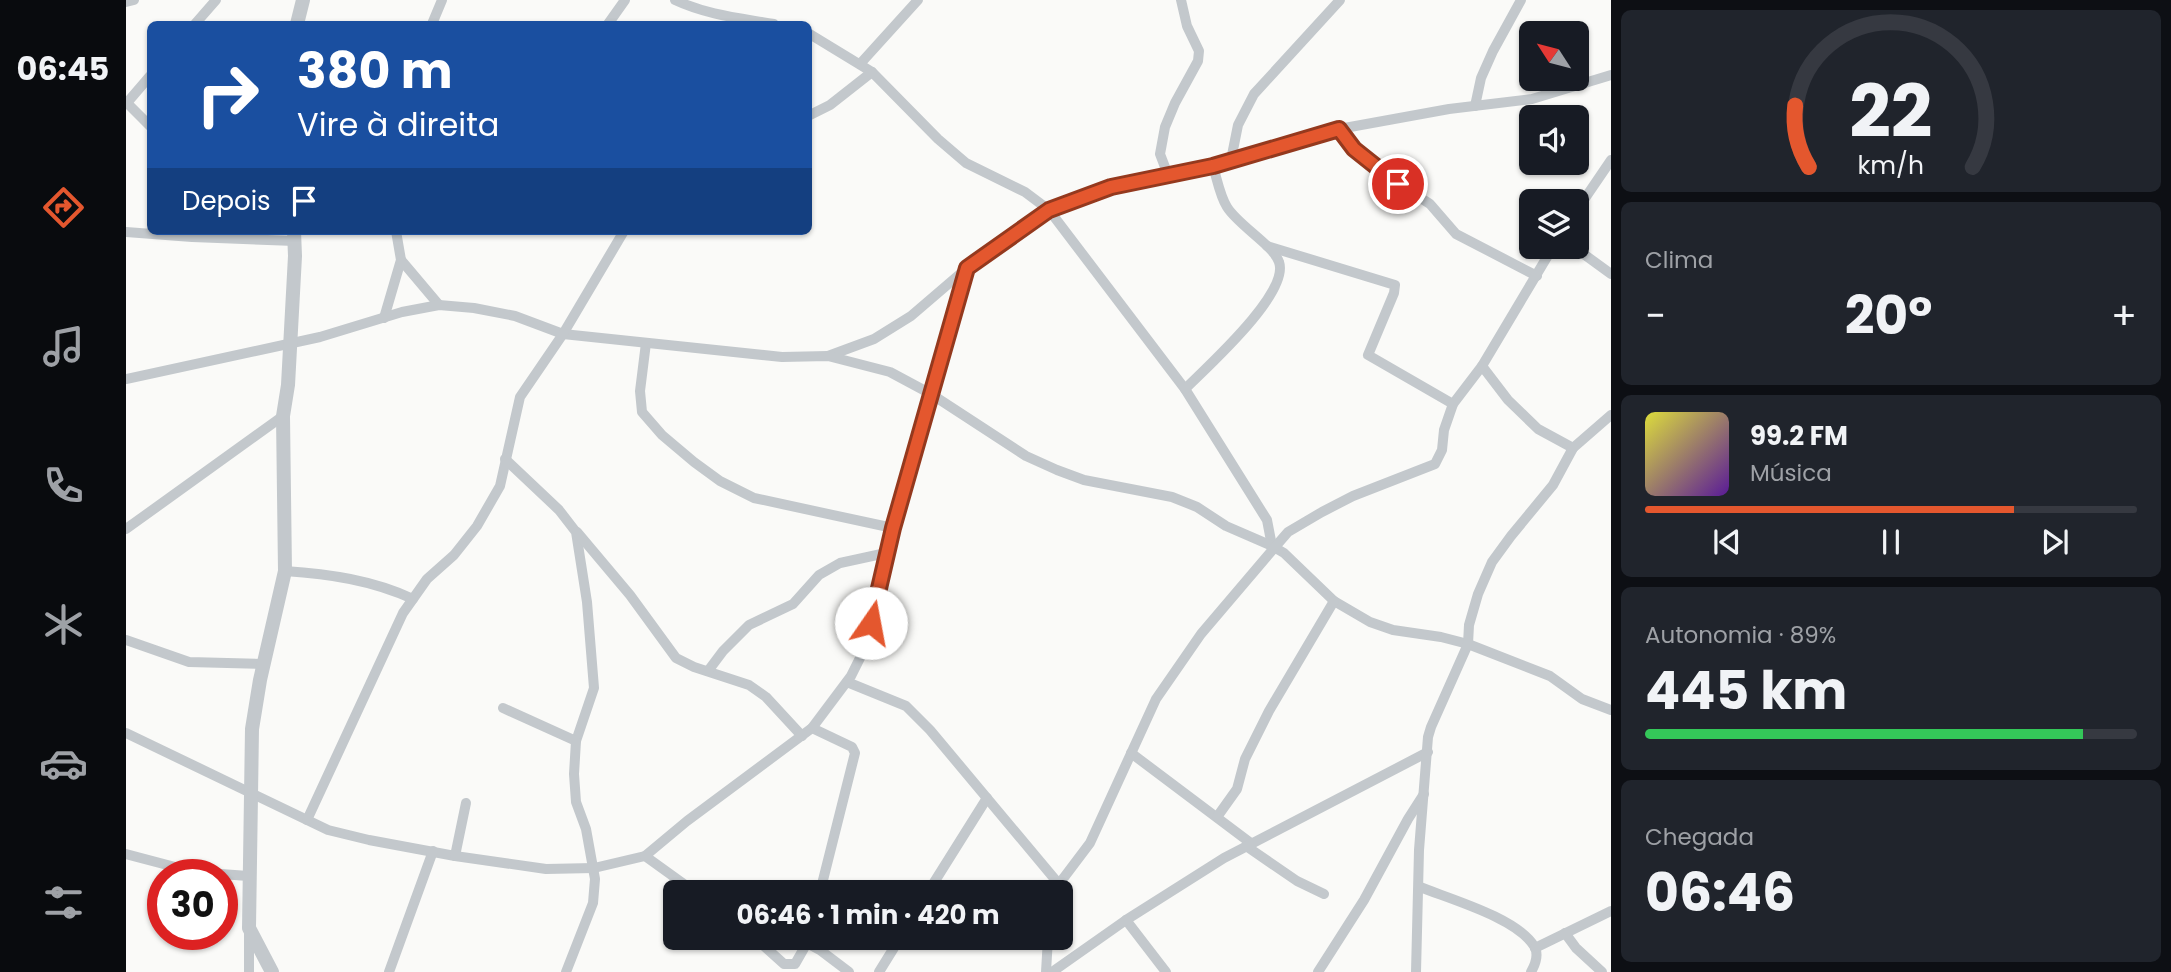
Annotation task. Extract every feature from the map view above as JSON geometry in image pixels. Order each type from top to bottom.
[{"type":"street","points":[[126,2],[134,0]]},
{"type":"street","points":[[198,21],[216,0]]},
{"type":"street","points":[[298,21],[303,0]]},
{"type":"street","points":[[433,21],[442,0]]},
{"type":"street","points":[[610,21],[625,0]]},
{"type":"street","points":[[676,0],[704,11],[750,21]]},
{"type":"street","points":[[860,64],[918,0]]},
{"type":"street","points":[[1168,175],[1160,154],[1165,127],[1198,61],[1199,51],[1187,26],[1181,0]]},
{"type":"street","points":[[1231,160],[1238,125],[1254,94],[1340,0]]},
{"type":"street","points":[[1475,106],[1481,78],[1521,0]]},
{"type":"street","points":[[812,35],[872,72],[938,139],[966,163],[1025,191],[1049,210],[1185,389],[1267,520],[1273,546]]},
{"type":"street","points":[[812,114],[830,105],[872,72]]},
{"type":"street","points":[[828,356],[874,339],[911,316],[967,268],[1049,210],[1111,187],[1213,166],[1339,129],[1532,99],[1611,75]]},
{"type":"street","points":[[147,80],[127,103],[147,123]]},
{"type":"street","points":[[1339,129],[1354,149],[1382,173],[1430,204],[1456,234],[1537,276]]},
{"type":"street","points":[[1589,192],[1611,160]]},
{"type":"street","points":[[1185,389],[1245,329],[1280,277],[1279,261],[1267,246],[1243,227],[1226,206],[1213,166]]},
{"type":"street","points":[[126,232],[147,234]]},
{"type":"street","points":[[166,235],[294,236],[288,386],[283,416],[285,571],[252,729],[248,876],[249,972]]},
{"type":"street","points":[[384,318],[401,260],[398,235]]},
{"type":"street","points":[[613,235],[617,241]]},
{"type":"street","points":[[307,820],[403,613],[427,579],[454,555],[477,526],[500,486],[520,397],[563,334],[621,235]]},
{"type":"street","points":[[1267,246],[1395,285],[1368,355],[1453,404]]},
{"type":"street","points":[[1589,258],[1611,274]]},
{"type":"street","points":[[1061,880],[1090,844],[1156,699],[1193,645],[1273,546],[1289,531],[1353,496],[1435,464],[1442,450],[1444,430],[1453,404],[1482,366],[1546,259]]},
{"type":"street","points":[[401,260],[439,305]]},
{"type":"street","points":[[126,733],[307,820],[342,833],[455,856],[546,869],[594,868],[645,856],[687,821],[812,728],[847,682],[866,646],[886,553],[967,268]]},
{"type":"street","points":[[126,379],[320,337],[402,312],[439,305],[515,316],[563,334],[782,357],[828,356],[890,372],[931,394],[1026,456],[1057,470],[1084,480],[1172,497],[1197,507],[1226,526],[1284,553],[1334,601],[1370,622],[1392,630],[1468,644],[1550,677],[1582,699],[1611,710]]},
{"type":"street","points":[[646,343],[640,391],[642,412],[662,435],[694,462],[720,481],[754,498],[893,528]]},
{"type":"street","points":[[1482,366],[1508,400],[1538,429],[1573,448]]},
{"type":"street","points":[[1416,972],[1419,850],[1431,727],[1468,644],[1469,625],[1478,594],[1492,562],[1553,485],[1573,448],[1611,415]]},
{"type":"street","points":[[126,529],[283,416]]},
{"type":"street","points":[[505,460],[559,510],[631,595],[676,658],[694,667],[749,685],[766,697],[802,736]]},
{"type":"street","points":[[566,972],[593,903],[594,868],[586,830],[576,802],[574,774],[576,741],[594,688],[587,602],[576,532]]},
{"type":"street","points":[[708,671],[723,651],[749,625],[793,604],[819,575],[840,563],[886,553]]},
{"type":"street","points":[[285,571],[341,576],[413,599]]},
{"type":"street","points":[[1217,817],[1237,789],[1245,759],[1269,711],[1334,601]]},
{"type":"street","points":[[126,640],[189,662],[264,664]]},
{"type":"street","points":[[847,682],[906,706],[930,730],[987,798],[1049,880]]},
{"type":"street","points":[[503,708],[576,741]]},
{"type":"street","points":[[812,728],[852,747],[855,753],[823,880]]},
{"type":"street","points":[[1052,972],[1126,920],[1224,858],[1428,752]]},
{"type":"street","points":[[1130,753],[1217,817],[1297,881],[1324,894]]},
{"type":"street","points":[[1318,972],[1364,900],[1425,793]]},
{"type":"street","points":[[936,880],[987,798]]},
{"type":"street","points":[[455,856],[466,803]]},
{"type":"street","points":[[389,972],[433,851]]},
{"type":"street","points":[[126,854],[194,872],[248,876]]},
{"type":"street","points":[[645,856],[678,880]]},
{"type":"street","points":[[1420,887],[1496,917],[1520,933],[1535,948],[1537,956],[1531,972]]},
{"type":"street","points":[[1535,948],[1611,911]]},
{"type":"street","points":[[1126,920],[1166,972]]},
{"type":"street","points":[[249,928],[272,972]]},
{"type":"street","points":[[1565,933],[1576,948],[1602,972]]},
{"type":"street","points":[[768,950],[784,964],[790,965],[795,964],[803,950]]},
{"type":"street","points":[[820,950],[849,972]]},
{"type":"street","points":[[879,972],[893,950]]},
{"type":"street","points":[[1046,972],[1047,950]]},
{"type":"route","points":[[871,623],[886,553],[967,268],[1049,210],[1111,187],[1213,166],[1339,129],[1354,149],[1398,184]]}]
